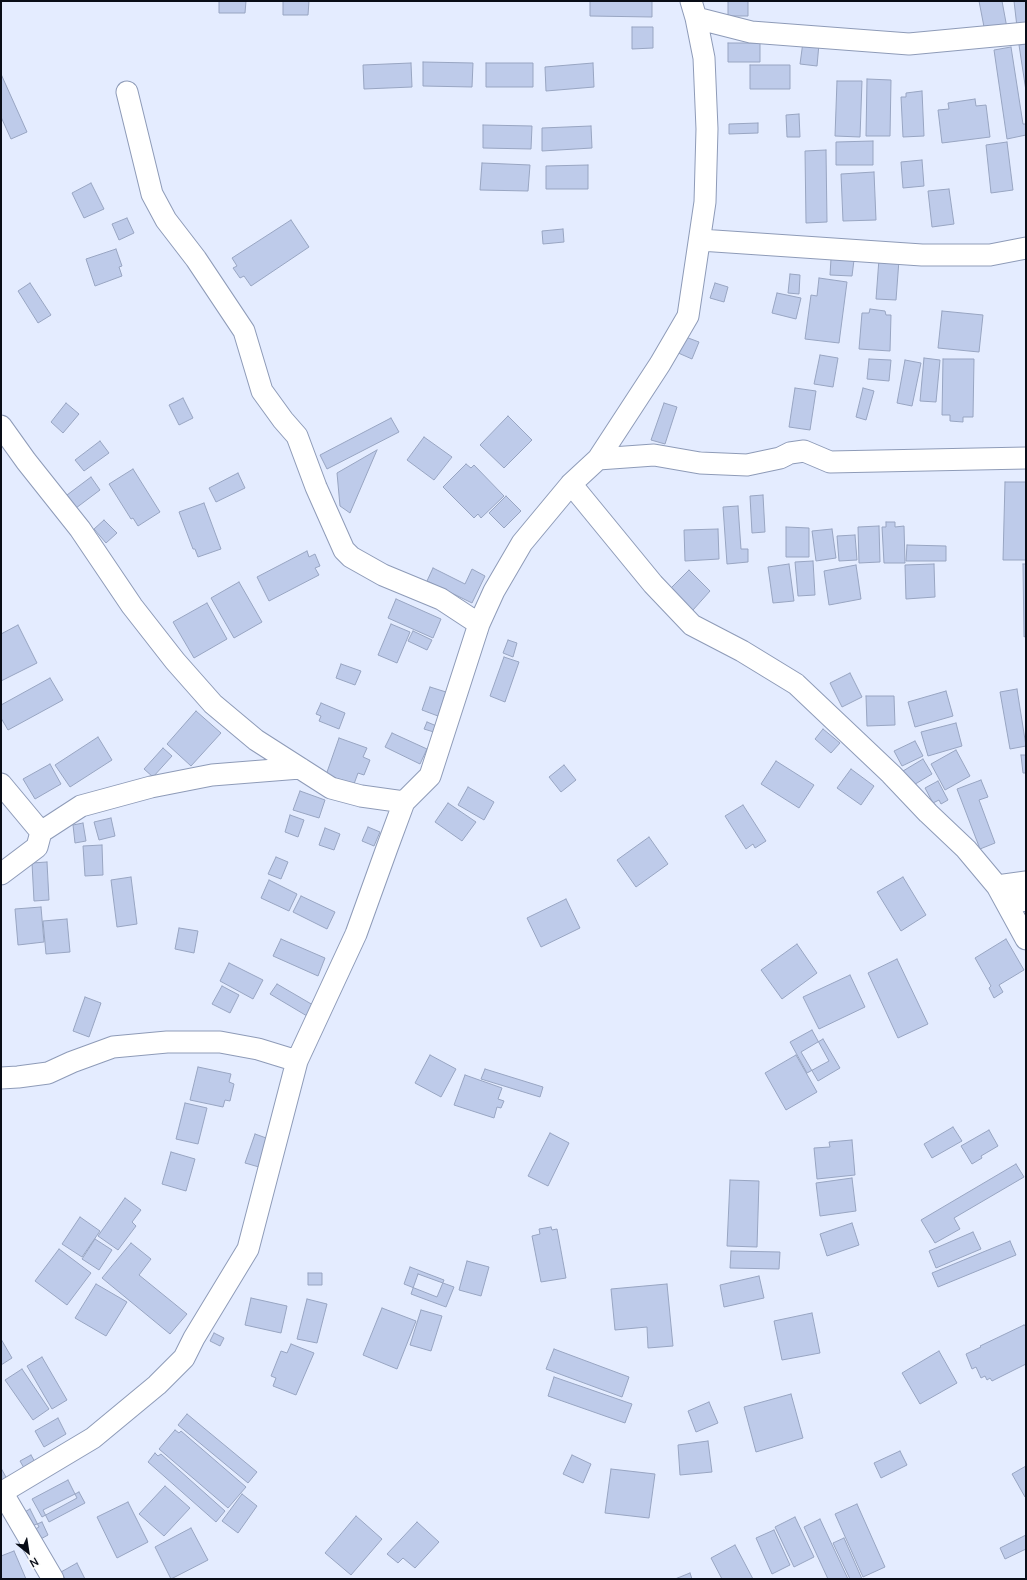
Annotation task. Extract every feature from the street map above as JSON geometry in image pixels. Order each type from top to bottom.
[{"type":"street","points":[[693,10],[751,32],[909,44],[1026,33]]},
{"type":"street","points":[[53,1579],[2,1493],[93,1438],[157,1385],[184,1358],[194,1338],[248,1249],[296,1061],[356,934],[404,802],[430,776],[479,624],[494,591],[522,543],[571,484],[598,459],[660,364],[688,316],[705,202],[707,129],[704,58],[693,10]]},
{"type":"street","points":[[127,92],[152,194],[166,220],[196,259],[244,332],[262,391],[296,436],[319,494],[344,550],[351,557],[383,575],[441,600],[479,624]]},
{"type":"street","points":[[700,240],[922,255],[990,255],[1026,248]]},
{"type":"street","points":[[1,426],[26,461],[80,529],[132,606],[175,661],[213,704],[256,740],[331,788],[361,796],[404,802]]},
{"type":"street","points":[[598,459],[654,455],[700,463],[747,465],[780,458],[790,453],[804,451],[830,462],[1026,458]]},
{"type":"street","points":[[571,484],[653,584],[692,624],[742,651],[796,684],[891,774],[966,850],[997,886],[1016,902],[1026,939]]},
{"type":"street","points":[[1,874],[37,846],[41,832],[81,806],[151,787],[212,775],[300,768]]},
{"type":"street","points":[[1,784],[41,832]]},
{"type":"street","points":[[997,886],[1026,882]]},
{"type":"street","points":[[1,1078],[48,1073],[72,1062],[113,1047],[167,1042],[220,1042],[258,1050],[296,1061]]},
{"type":"building","points":[[219,1],[246,1],[245,13],[219,13]]},
{"type":"building","points":[[283,1],[309,1],[308,15],[283,15]]},
{"type":"building","points":[[590,1],[652,1],[652,17],[590,16]]},
{"type":"building","points":[[728,1],[748,1],[748,16],[728,16]]},
{"type":"building","points":[[979,1],[1002,1],[1007,28],[985,32]]},
{"type":"building","points":[[1014,1],[1026,1],[1026,26],[1017,27]]},
{"type":"building","points":[[632,27],[653,27],[653,48],[632,49]]},
{"type":"building","points":[[803,42],[819,44],[817,66],[800,64]]},
{"type":"building","points":[[728,43],[760,43],[760,62],[728,62]]},
{"type":"building","points":[[1026,44],[1026,91],[1019,45]]},
{"type":"building","points":[[1011,47],[1023,124],[1026,124],[1026,135],[1007,139],[994,50]]},
{"type":"building","points":[[423,62],[473,63],[472,87],[423,86]]},
{"type":"building","points":[[411,63],[412,87],[364,89],[363,65]]},
{"type":"building","points":[[486,63],[533,63],[533,87],[486,87]]},
{"type":"building","points":[[593,63],[594,87],[546,91],[545,67]]},
{"type":"building","points":[[750,65],[790,65],[790,89],[750,89]]},
{"type":"building","points":[[1,74],[27,132],[11,139],[1,117]]},
{"type":"building","points":[[867,79],[891,80],[890,136],[866,136]]},
{"type":"building","points":[[837,81],[862,81],[860,137],[835,136]]},
{"type":"building","points":[[922,91],[924,136],[903,137],[901,97],[906,97],[906,93]]},
{"type":"building","points":[[975,99],[976,106],[986,105],[990,137],[942,143],[938,110],[949,109],[948,103]]},
{"type":"building","points":[[799,114],[800,137],[787,137],[786,115]]},
{"type":"building","points":[[758,123],[758,133],[729,134],[729,124]]},
{"type":"building","points":[[483,125],[532,126],[531,149],[483,148]]},
{"type":"building","points":[[591,126],[592,148],[542,151],[542,128]]},
{"type":"building","points":[[873,141],[873,165],[836,165],[836,142]]},
{"type":"building","points":[[1007,142],[1013,190],[991,193],[986,145]]},
{"type":"building","points":[[826,150],[827,222],[806,223],[805,151]]},
{"type":"building","points":[[922,160],[924,186],[903,188],[901,162]]},
{"type":"building","points":[[482,163],[530,165],[528,191],[480,190]]},
{"type":"building","points":[[588,165],[588,189],[546,189],[546,166]]},
{"type":"building","points":[[874,172],[876,220],[843,221],[841,174]]},
{"type":"building","points":[[91,183],[104,209],[84,218],[72,193]]},
{"type":"building","points":[[949,189],[954,224],[932,227],[928,191]]},
{"type":"building","points":[[127,218],[134,233],[119,240],[112,224]]},
{"type":"building","points":[[291,220],[309,247],[251,286],[244,276],[240,278],[233,268],[237,266],[232,258]]},
{"type":"building","points":[[563,229],[564,242],[543,244],[542,231]]},
{"type":"building","points":[[116,249],[122,266],[119,267],[122,276],[95,286],[86,259]]},
{"type":"building","points":[[831,259],[854,260],[852,276],[830,275]]},
{"type":"building","points":[[879,259],[899,260],[896,300],[876,299]]},
{"type":"building","points":[[790,274],[800,275],[799,294],[788,293]]},
{"type":"building","points":[[819,278],[847,282],[839,343],[805,339],[811,295],[817,296]]},
{"type":"building","points":[[30,283],[51,315],[38,323],[18,291]]},
{"type":"building","points":[[715,283],[728,287],[724,302],[710,298]]},
{"type":"building","points":[[777,293],[801,298],[796,319],[772,313]]},
{"type":"building","points":[[870,309],[885,311],[886,315],[891,315],[890,351],[859,349],[862,313],[869,313]]},
{"type":"building","points":[[942,311],[983,315],[979,352],[938,348]]},
{"type":"building","points":[[683,336],[699,342],[692,359],[676,352]]},
{"type":"building","points":[[820,355],[838,358],[833,387],[814,384]]},
{"type":"building","points":[[924,358],[940,360],[936,402],[920,401]]},
{"type":"building","points":[[869,359],[891,360],[889,381],[867,379]]},
{"type":"building","points":[[943,359],[974,359],[973,417],[963,417],[963,422],[950,421],[950,415],[942,415]]},
{"type":"building","points":[[905,360],[921,363],[912,406],[897,403]]},
{"type":"building","points":[[795,388],[816,391],[810,430],[789,427]]},
{"type":"building","points":[[863,388],[874,391],[866,420],[856,417]]},
{"type":"building","points":[[183,398],[193,418],[179,425],[169,405]]},
{"type":"building","points":[[66,403],[79,414],[63,433],[51,422]]},
{"type":"building","points":[[664,403],[677,407],[665,444],[651,440]]},
{"type":"building","points":[[508,416],[532,440],[504,468],[480,445]]},
{"type":"building","points":[[391,418],[399,432],[327,469],[320,455]]},
{"type":"building","points":[[424,437],[452,457],[434,480],[407,460]]},
{"type":"building","points":[[100,441],[109,453],[84,471],[75,460]]},
{"type":"building","points":[[377,450],[350,513],[340,506],[337,473]]},
{"type":"building","points":[[466,464],[471,468],[474,465],[504,496],[481,518],[478,514],[474,518],[443,487]]},
{"type":"building","points":[[133,469],[160,512],[138,526],[133,518],[131,519],[109,484]]},
{"type":"building","points":[[238,473],[245,488],[216,502],[209,488]]},
{"type":"building","points":[[91,477],[100,490],[76,508],[67,495]]},
{"type":"building","points":[[1005,482],[1026,482],[1026,560],[1003,560]]},
{"type":"building","points":[[763,495],[765,532],[752,533],[750,496]]},
{"type":"building","points":[[506,496],[521,511],[504,528],[489,513]]},
{"type":"building","points":[[204,503],[221,549],[198,557],[195,549],[193,549],[179,512]]},
{"type":"building","points":[[738,506],[741,549],[748,549],[748,562],[727,564],[723,507]]},
{"type":"building","points":[[104,520],[117,533],[106,543],[94,529]]},
{"type":"building","points":[[886,522],[895,522],[895,527],[904,526],[905,563],[884,563],[882,527],[886,527]]},
{"type":"building","points":[[879,526],[880,562],[859,563],[858,527]]},
{"type":"building","points":[[786,527],[809,528],[809,557],[786,557]]},
{"type":"building","points":[[718,529],[719,559],[685,561],[684,530]]},
{"type":"building","points":[[832,529],[836,558],[816,561],[812,531]]},
{"type":"building","points":[[855,535],[857,560],[839,561],[837,536]]},
{"type":"building","points":[[907,545],[946,546],[946,561],[906,561]]},
{"type":"building","points":[[307,551],[309,557],[315,554],[320,566],[315,568],[319,575],[269,601],[257,577]]},
{"type":"building","points":[[813,561],[815,595],[798,596],[795,562]]},
{"type":"building","points":[[789,564],[794,601],[773,603],[768,567]]},
{"type":"building","points":[[934,564],[935,597],[906,599],[905,565]]},
{"type":"building","points":[[1023,564],[1026,564],[1026,636],[1024,637]]},
{"type":"building","points":[[856,565],[861,599],[829,605],[824,571]]},
{"type":"building","points":[[433,568],[465,584],[472,569],[485,576],[472,603],[427,581]]},
{"type":"building","points":[[689,570],[710,591],[693,610],[671,588]]},
{"type":"building","points":[[239,582],[262,622],[234,638],[211,598]]},
{"type":"building","points":[[396,599],[441,619],[433,638],[388,618]]},
{"type":"building","points":[[207,603],[227,639],[194,658],[173,622]]},
{"type":"building","points":[[391,624],[410,632],[397,663],[378,655]]},
{"type":"building","points":[[18,625],[37,663],[1,681],[1,634]]},
{"type":"building","points":[[413,631],[432,640],[427,650],[408,641]]},
{"type":"building","points":[[508,640],[517,643],[513,657],[503,653]]},
{"type":"building","points":[[504,657],[519,662],[505,702],[490,696]]},
{"type":"building","points":[[341,664],[361,671],[355,685],[336,678]]},
{"type":"building","points":[[850,673],[862,697],[842,707],[830,683]]},
{"type":"building","points":[[50,678],[63,700],[8,730],[1,718],[1,705]]},
{"type":"building","points":[[430,687],[446,692],[438,716],[422,710]]},
{"type":"building","points":[[1017,689],[1026,746],[1010,749],[1000,692]]},
{"type":"building","points":[[946,691],[953,716],[915,727],[908,702]]},
{"type":"building","points":[[866,696],[894,696],[895,725],[867,726]]},
{"type":"building","points":[[321,703],[345,713],[339,729],[319,721],[321,716],[316,714]]},
{"type":"building","points":[[196,711],[221,733],[191,766],[167,744]]},
{"type":"building","points":[[427,722],[439,727],[437,733],[424,729]]},
{"type":"building","points":[[956,723],[962,746],[928,756],[921,732]]},
{"type":"building","points":[[823,729],[840,743],[831,753],[815,739]]},
{"type":"building","points":[[392,733],[427,749],[420,764],[385,747]]},
{"type":"building","points":[[98,737],[112,760],[70,787],[55,765]]},
{"type":"building","points":[[339,738],[367,748],[363,757],[370,760],[364,775],[358,773],[354,784],[326,775]]},
{"type":"building","points":[[915,741],[923,756],[902,766],[894,751]]},
{"type":"building","points":[[163,748],[172,756],[153,777],[144,769]]},
{"type":"building","points":[[956,750],[970,776],[945,790],[931,764]]},
{"type":"building","points":[[1021,755],[1026,755],[1026,773],[1023,773]]},
{"type":"building","points":[[923,759],[932,774],[912,786],[903,771]]},
{"type":"building","points":[[776,761],[814,785],[799,808],[761,784]]},
{"type":"building","points":[[50,764],[61,784],[35,799],[23,779]]},
{"type":"building","points":[[564,765],[576,780],[561,792],[549,777]]},
{"type":"building","points":[[851,769],[874,786],[861,805],[837,788]]},
{"type":"building","points":[[981,780],[988,797],[979,800],[995,843],[980,849],[957,789]]},
{"type":"building","points":[[938,781],[948,800],[941,804],[939,800],[933,803],[925,788]]},
{"type":"building","points":[[468,787],[494,802],[484,820],[458,805]]},
{"type":"building","points":[[300,791],[325,800],[319,818],[293,810]]},
{"type":"building","points":[[448,803],[476,822],[462,841],[435,822]]},
{"type":"building","points":[[743,805],[766,841],[755,848],[753,844],[746,849],[725,816]]},
{"type":"building","points":[[290,815],[304,820],[298,837],[285,832]]},
{"type":"building","points":[[111,818],[115,836],[99,840],[94,822]]},
{"type":"building","points":[[83,823],[86,841],[75,843],[73,825]]},
{"type":"building","points":[[368,827],[380,832],[374,846],[362,841]]},
{"type":"building","points":[[325,828],[340,834],[334,850],[319,845]]},
{"type":"building","points":[[649,837],[668,864],[636,887],[617,860]]},
{"type":"building","points":[[102,845],[103,875],[85,876],[83,846]]},
{"type":"building","points":[[276,857],[288,862],[281,879],[268,874]]},
{"type":"building","points":[[47,862],[49,900],[34,901],[32,863]]},
{"type":"building","points":[[131,877],[137,924],[117,927],[111,880]]},
{"type":"building","points":[[903,877],[926,915],[901,931],[877,892]]},
{"type":"building","points":[[269,880],[297,894],[289,911],[261,898]]},
{"type":"building","points":[[301,896],[335,912],[327,929],[293,912]]},
{"type":"building","points":[[566,899],[580,928],[541,947],[527,918]]},
{"type":"building","points":[[41,907],[44,942],[18,945],[15,909]]},
{"type":"building","points":[[67,919],[70,952],[46,954],[43,921]]},
{"type":"building","points":[[179,928],[198,931],[194,953],[175,949]]},
{"type":"building","points":[[281,939],[325,958],[318,976],[273,956]]},
{"type":"building","points":[[1006,939],[1024,970],[999,985],[1003,992],[994,998],[989,988],[991,986],[975,958]]},
{"type":"building","points":[[797,944],[817,973],[782,999],[761,970]]},
{"type":"building","points":[[897,959],[928,1024],[898,1038],[868,973]]},
{"type":"building","points":[[229,963],[263,980],[253,999],[220,981]]},
{"type":"building","points":[[850,975],[865,1007],[819,1029],[803,997]]},
{"type":"building","points":[[277,984],[313,1005],[307,1016],[270,994]]},
{"type":"building","points":[[222,986],[239,995],[230,1013],[212,1004]]},
{"type":"building","points":[[85,997],[101,1003],[89,1037],[73,1031]]},
{"type":"building","points":[[812,1030],[829,1061],[807,1073],[790,1042]]},
{"type":"building","points":[[823,1039],[840,1068],[818,1081],[801,1052]]},
{"type":"building","points":[[430,1055],[456,1069],[441,1097],[415,1083]]},
{"type":"building","points":[[796,1055],[817,1092],[786,1110],[765,1073]]},
{"type":"building","points":[[198,1067],[231,1074],[229,1082],[234,1084],[230,1101],[225,1100],[223,1107],[190,1100]]},
{"type":"building","points":[[485,1069],[543,1087],[540,1097],[481,1079]]},
{"type":"building","points":[[465,1075],[502,1088],[498,1099],[504,1101],[501,1108],[497,1107],[494,1118],[454,1105]]},
{"type":"building","points":[[185,1103],[207,1108],[198,1144],[176,1139]]},
{"type":"building","points":[[953,1127],[962,1141],[932,1158],[924,1144]]},
{"type":"building","points":[[989,1130],[998,1146],[981,1156],[982,1158],[972,1164],[961,1146]]},
{"type":"building","points":[[550,1133],[569,1143],[548,1186],[528,1176]]},
{"type":"building","points":[[255,1134],[269,1139],[259,1167],[245,1163]]},
{"type":"building","points":[[852,1140],[855,1175],[817,1179],[814,1148],[830,1147],[829,1142]]},
{"type":"building","points":[[171,1152],[195,1159],[186,1191],[162,1184]]},
{"type":"building","points":[[1016,1164],[1024,1177],[954,1218],[960,1229],[935,1243],[921,1220]]},
{"type":"building","points":[[852,1178],[856,1211],[820,1216],[816,1183]]},
{"type":"building","points":[[730,1180],[759,1181],[757,1247],[727,1246]]},
{"type":"building","points":[[125,1198],[141,1210],[132,1222],[136,1226],[118,1250],[98,1236]]},
{"type":"building","points":[[80,1217],[100,1231],[82,1257],[62,1244]]},
{"type":"building","points":[[852,1223],[859,1245],[827,1256],[820,1234]]},
{"type":"building","points":[[551,1227],[552,1230],[557,1229],[566,1278],[541,1282],[532,1236],[540,1234],[539,1229]]},
{"type":"building","points":[[973,1232],[981,1249],[936,1268],[929,1251]]},
{"type":"building","points":[[95,1239],[112,1250],[99,1270],[82,1259]]},
{"type":"building","points":[[1010,1241],[1016,1255],[938,1287],[932,1273]]},
{"type":"building","points":[[131,1243],[151,1259],[139,1275],[187,1314],[170,1334],[102,1278]]},
{"type":"building","points":[[59,1249],[91,1273],[67,1305],[35,1281]]},
{"type":"building","points":[[731,1251],[780,1252],[779,1269],[730,1268]]},
{"type":"building","points":[[467,1261],[489,1267],[481,1296],[459,1290]]},
{"type":"building","points":[[410,1267],[444,1280],[437,1297],[404,1284]]},
{"type":"building","points":[[308,1273],[322,1273],[322,1285],[308,1285]]},
{"type":"building","points":[[418,1274],[454,1287],[446,1307],[411,1294]]},
{"type":"building","points":[[759,1276],[764,1298],[724,1307],[720,1285]]},
{"type":"building","points":[[96,1284],[127,1302],[106,1336],[75,1318]]},
{"type":"building","points":[[667,1284],[673,1346],[648,1348],[647,1327],[615,1330],[611,1289]]},
{"type":"building","points":[[251,1298],[287,1306],[281,1333],[245,1325]]},
{"type":"building","points":[[307,1299],[327,1304],[317,1343],[297,1339]]},
{"type":"building","points":[[382,1308],[416,1321],[397,1369],[363,1355]]},
{"type":"building","points":[[421,1310],[442,1316],[431,1351],[410,1345]]},
{"type":"building","points":[[812,1313],[820,1353],[782,1360],[774,1321]]},
{"type":"building","points":[[1024,1325],[1026,1326],[1026,1364],[992,1381],[990,1378],[987,1380],[985,1376],[981,1378],[976,1367],[972,1369],[966,1354]]},
{"type":"building","points":[[214,1333],[224,1338],[220,1346],[210,1341]]},
{"type":"building","points":[[1,1339],[12,1358],[1,1365]]},
{"type":"building","points":[[291,1344],[314,1353],[296,1395],[273,1386],[276,1378],[271,1376],[281,1351],[287,1353]]},
{"type":"building","points":[[554,1349],[629,1377],[622,1397],[546,1369]]},
{"type":"building","points":[[939,1351],[957,1383],[920,1404],[902,1373]]},
{"type":"building","points":[[42,1357],[67,1400],[52,1409],[27,1366]]},
{"type":"building","points":[[22,1369],[49,1409],[33,1420],[5,1380]]},
{"type":"building","points":[[554,1377],[632,1404],[625,1423],[548,1396]]},
{"type":"building","points":[[791,1394],[803,1438],[756,1452],[744,1407]]},
{"type":"building","points":[[709,1402],[718,1423],[696,1432],[688,1411]]},
{"type":"building","points":[[187,1414],[257,1472],[248,1483],[178,1425]]},
{"type":"building","points":[[58,1418],[66,1434],[44,1447],[35,1431]]},
{"type":"building","points":[[175,1430],[179,1433],[181,1431],[246,1487],[228,1508],[159,1449]]},
{"type":"building","points":[[708,1441],[712,1472],[680,1475],[678,1445]]},
{"type":"building","points":[[900,1451],[907,1465],[881,1478],[874,1463]]},
{"type":"building","points":[[155,1453],[158,1456],[161,1454],[225,1511],[216,1522],[148,1462]]},
{"type":"building","points":[[31,1455],[35,1462],[24,1468],[20,1461]]},
{"type":"building","points":[[572,1455],[591,1464],[583,1483],[563,1474]]},
{"type":"building","points":[[1026,1466],[1026,1496],[1025,1497],[1012,1474]]},
{"type":"building","points":[[1,1468],[7,1479],[1,1483]]},
{"type":"building","points":[[611,1469],[655,1474],[649,1518],[605,1513]]},
{"type":"building","points":[[68,1480],[77,1498],[42,1517],[32,1499]]},
{"type":"building","points":[[165,1486],[190,1508],[164,1536],[139,1514]]},
{"type":"building","points":[[79,1492],[85,1503],[49,1522],[43,1510]]},
{"type":"building","points":[[242,1494],[257,1506],[238,1533],[222,1521]]},
{"type":"building","points":[[128,1502],[148,1542],[117,1558],[97,1517]]},
{"type":"building","points":[[857,1504],[885,1567],[863,1577],[835,1514]]},
{"type":"building","points":[[30,1509],[39,1527],[28,1533],[19,1515]]},
{"type":"building","points":[[356,1516],[382,1539],[351,1575],[325,1553]]},
{"type":"building","points":[[795,1517],[814,1557],[794,1567],[775,1527]]},
{"type":"building","points":[[820,1519],[848,1579],[828,1579],[804,1527]]},
{"type":"building","points":[[42,1522],[48,1535],[39,1540],[32,1526]]},
{"type":"building","points":[[417,1522],[439,1542],[415,1568],[403,1558],[398,1563],[387,1554]]},
{"type":"building","points":[[191,1528],[208,1560],[171,1579],[155,1547]]},
{"type":"building","points":[[774,1530],[790,1565],[772,1574],[756,1538]]},
{"type":"building","points":[[1026,1535],[1026,1549],[1005,1559],[1000,1548]]},
{"type":"building","points":[[844,1538],[862,1579],[850,1579],[833,1543]]},
{"type":"building","points":[[735,1545],[753,1579],[722,1579],[711,1558]]},
{"type":"building","points":[[14,1551],[26,1579],[1,1579],[1,1556]]},
{"type":"building","points":[[77,1563],[85,1579],[65,1579],[61,1572]]},
{"type":"building","points":[[690,1573],[692,1579],[675,1579]]}]
